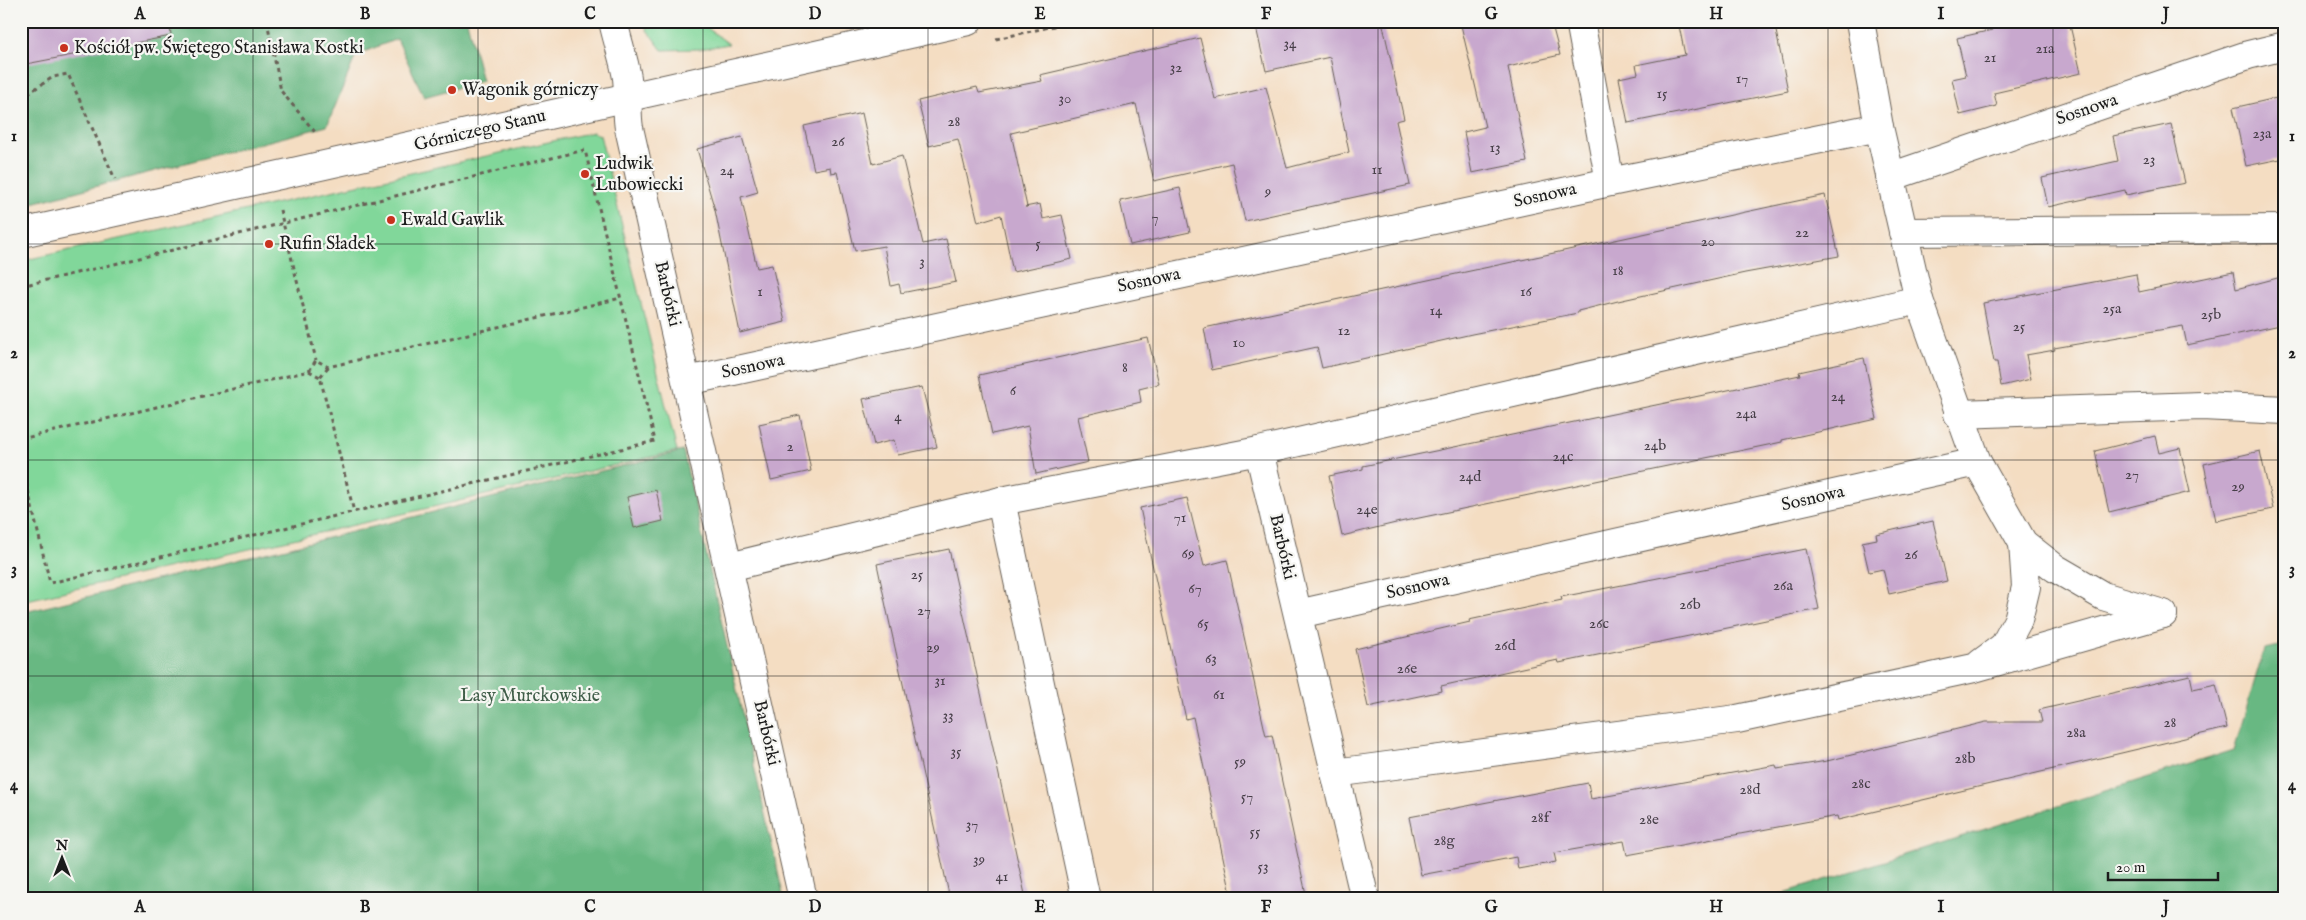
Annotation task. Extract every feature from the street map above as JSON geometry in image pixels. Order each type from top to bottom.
[{"type":"street","name":"Barbórki","points":[[613,21],[627,77],[628,98],[626,114],[628,128],[687,381],[803,899]]},
{"type":"street","name":"Górniczego Stanu","points":[[21,233],[968,21]]},
{"type":"street","points":[[1580,21],[1610,182]]},
{"type":"street","points":[[1335,773],[1737,719],[1974,668],[2163,614],[2103,596],[2055,568],[2023,543],[1977,462],[1918,300],[1879,127],[1866,23]]},
{"type":"street","name":"Sosnowa","points":[[1890,176],[2248,55],[2285,46]]},
{"type":"street","name":"Sosnowa","points":[[687,381],[1610,182],[1879,127]]},
{"type":"street","points":[[1903,232],[2285,229]]},
{"type":"street","points":[[729,567],[1000,501],[1259,451],[1918,300]]},
{"type":"street","points":[[1958,414],[2202,406],[2285,410]]},
{"type":"street","name":"Barbórki","points":[[1259,451],[1365,899]]},
{"type":"street","name":"Sosnowa","points":[[1298,614],[1977,462]]},
{"type":"street","points":[[1000,501],[1086,899]]},
{"type":"street","points":[[1974,668],[2004,646],[2018,620],[2026,587],[2023,543]]},
{"type":"path","points":[[267,21],[281,91],[324,143],[331,165]]},
{"type":"path","points":[[21,98],[53,77],[68,74],[119,186]]},
{"type":"path","points":[[21,286],[585,150],[655,441],[50,583],[21,461]]},
{"type":"path","points":[[278,203],[316,360],[309,371]]},
{"type":"path","points":[[316,360],[328,366],[621,298]]},
{"type":"path","points":[[320,377],[328,366]]},
{"type":"path","points":[[21,438],[309,371],[320,377],[354,512]]},
{"type":"path","points":[[2267,899],[2285,889]]},
{"type":"green space","points":[[21,21],[467,21],[482,81],[424,97],[397,39],[356,55],[327,126],[21,206]]},
{"type":"green space","points":[[645,21],[704,21],[706,27],[729,44],[700,49],[662,50],[647,30]]},
{"type":"green space","points":[[593,132],[600,135],[677,451],[27,600],[21,575],[21,261]]},
{"type":"green space","name":"Lasy Murckowskie","points":[[683,451],[784,899],[21,899],[21,613]]},
{"type":"green space","points":[[2285,645],[2285,899],[1765,899],[2234,750],[2264,649]]},
{"type":"building","name":"Kościół pw. Świętego Stanisława Kostki","points":[[21,21],[170,21],[171,36],[21,65]]},
{"type":"building","points":[[1283,21],[1382,21],[1404,119],[1396,121],[1410,185],[1245,221],[1232,163],[1154,181],[1136,104],[1011,133],[1027,207],[1040,204],[1043,219],[1062,215],[1072,259],[1013,272],[1001,215],[978,222],[958,139],[929,146],[918,101],[977,87],[979,93],[1042,81],[1040,75],[1200,38],[1215,99],[1266,87],[1287,168],[1349,152],[1330,57],[1266,71],[1256,27]]},
{"type":"building","points":[[1460,21],[1551,21],[1560,55],[1508,67],[1527,162],[1472,173],[1464,132],[1485,127]]},
{"type":"building","points":[[1678,21],[1774,21],[1788,91],[1628,123],[1619,78],[1638,74],[1636,65],[1685,55]]},
{"type":"building","points":[[1990,21],[2069,21],[2081,73],[1994,93],[1997,106],[1960,115],[1952,79],[1966,76],[1957,38],[1992,30]]},
{"type":"building","points":[[2285,96],[2285,158],[2246,166],[2233,108]]},
{"type":"building","points":[[862,113],[873,164],[902,156],[923,244],[946,239],[956,282],[901,293],[899,284],[891,286],[884,246],[855,251],[837,172],[831,173],[830,167],[814,170],[804,126]]},
{"type":"building","points":[[2171,124],[2185,183],[2126,195],[2125,190],[2048,207],[2042,178],[2118,161],[2113,136]]},
{"type":"building","points":[[742,137],[758,192],[741,197],[757,268],[772,265],[785,322],[740,333],[715,210],[697,149]]},
{"type":"building","points":[[1180,188],[1190,232],[1130,245],[1120,201]]},
{"type":"building","points":[[1825,195],[1839,256],[1745,273],[1618,301],[1578,311],[1578,313],[1472,334],[1322,368],[1317,347],[1212,370],[1204,328]]},
{"type":"building","points":[[2233,272],[2236,289],[2285,276],[2285,324],[2187,345],[2183,326],[2054,348],[2055,350],[2026,355],[2031,379],[2001,386],[1997,362],[1994,362],[1983,303],[2136,274],[2139,292]]},
{"type":"building","points":[[1148,338],[1159,384],[1139,389],[1141,402],[1078,417],[1088,462],[1036,474],[1028,426],[992,434],[979,375]]},
{"type":"building","points":[[1864,358],[1877,419],[1782,440],[1782,442],[1400,522],[1342,536],[1329,476],[1363,469],[1363,466],[1800,375],[1799,372]]},
{"type":"building","points":[[922,387],[937,447],[898,455],[894,440],[874,445],[863,399]]},
{"type":"building","points":[[800,415],[811,471],[771,480],[759,424]]},
{"type":"building","points":[[2155,436],[2159,453],[2180,448],[2190,492],[2109,512],[2095,451]]},
{"type":"building","points":[[2260,451],[2273,509],[2216,521],[2204,464]]},
{"type":"building","points":[[656,490],[663,521],[634,528],[627,497]]},
{"type":"building","points":[[1187,498],[1204,566],[1227,560],[1266,736],[1272,735],[1307,899],[1232,899],[1193,717],[1186,719],[1140,508]]},
{"type":"building","points":[[1933,521],[1947,581],[1889,594],[1883,569],[1869,572],[1862,542],[1877,539],[1876,534]]},
{"type":"building","points":[[949,549],[1026,899],[950,899],[877,564]]},
{"type":"building","points":[[1806,549],[1819,609],[1559,663],[1558,660],[1441,686],[1442,691],[1368,707],[1355,649],[1470,622],[1469,620],[1562,600],[1561,597]]},
{"type":"building","points":[[2190,675],[2193,689],[2216,684],[2227,728],[1838,820],[1837,816],[1627,855],[1624,841],[1554,853],[1556,862],[1518,869],[1516,857],[1421,875],[1409,817],[1588,783],[1591,799],[1776,765],[1777,769],[1827,761],[1986,722],[2042,722],[2039,710]]},
{"type":"place","name":"Kościół pw. Świętego Stanisława Kostki","points":[[64,48]]},
{"type":"place","name":"Wagonik górniczy","points":[[452,90]]},
{"type":"place","name":"Ludwik Lubowiecki","points":[[585,174]]},
{"type":"place","name":"Ewald Gawlik","points":[[391,220]]},
{"type":"place","name":"Rufin Sładek","points":[[269,244]]}]
